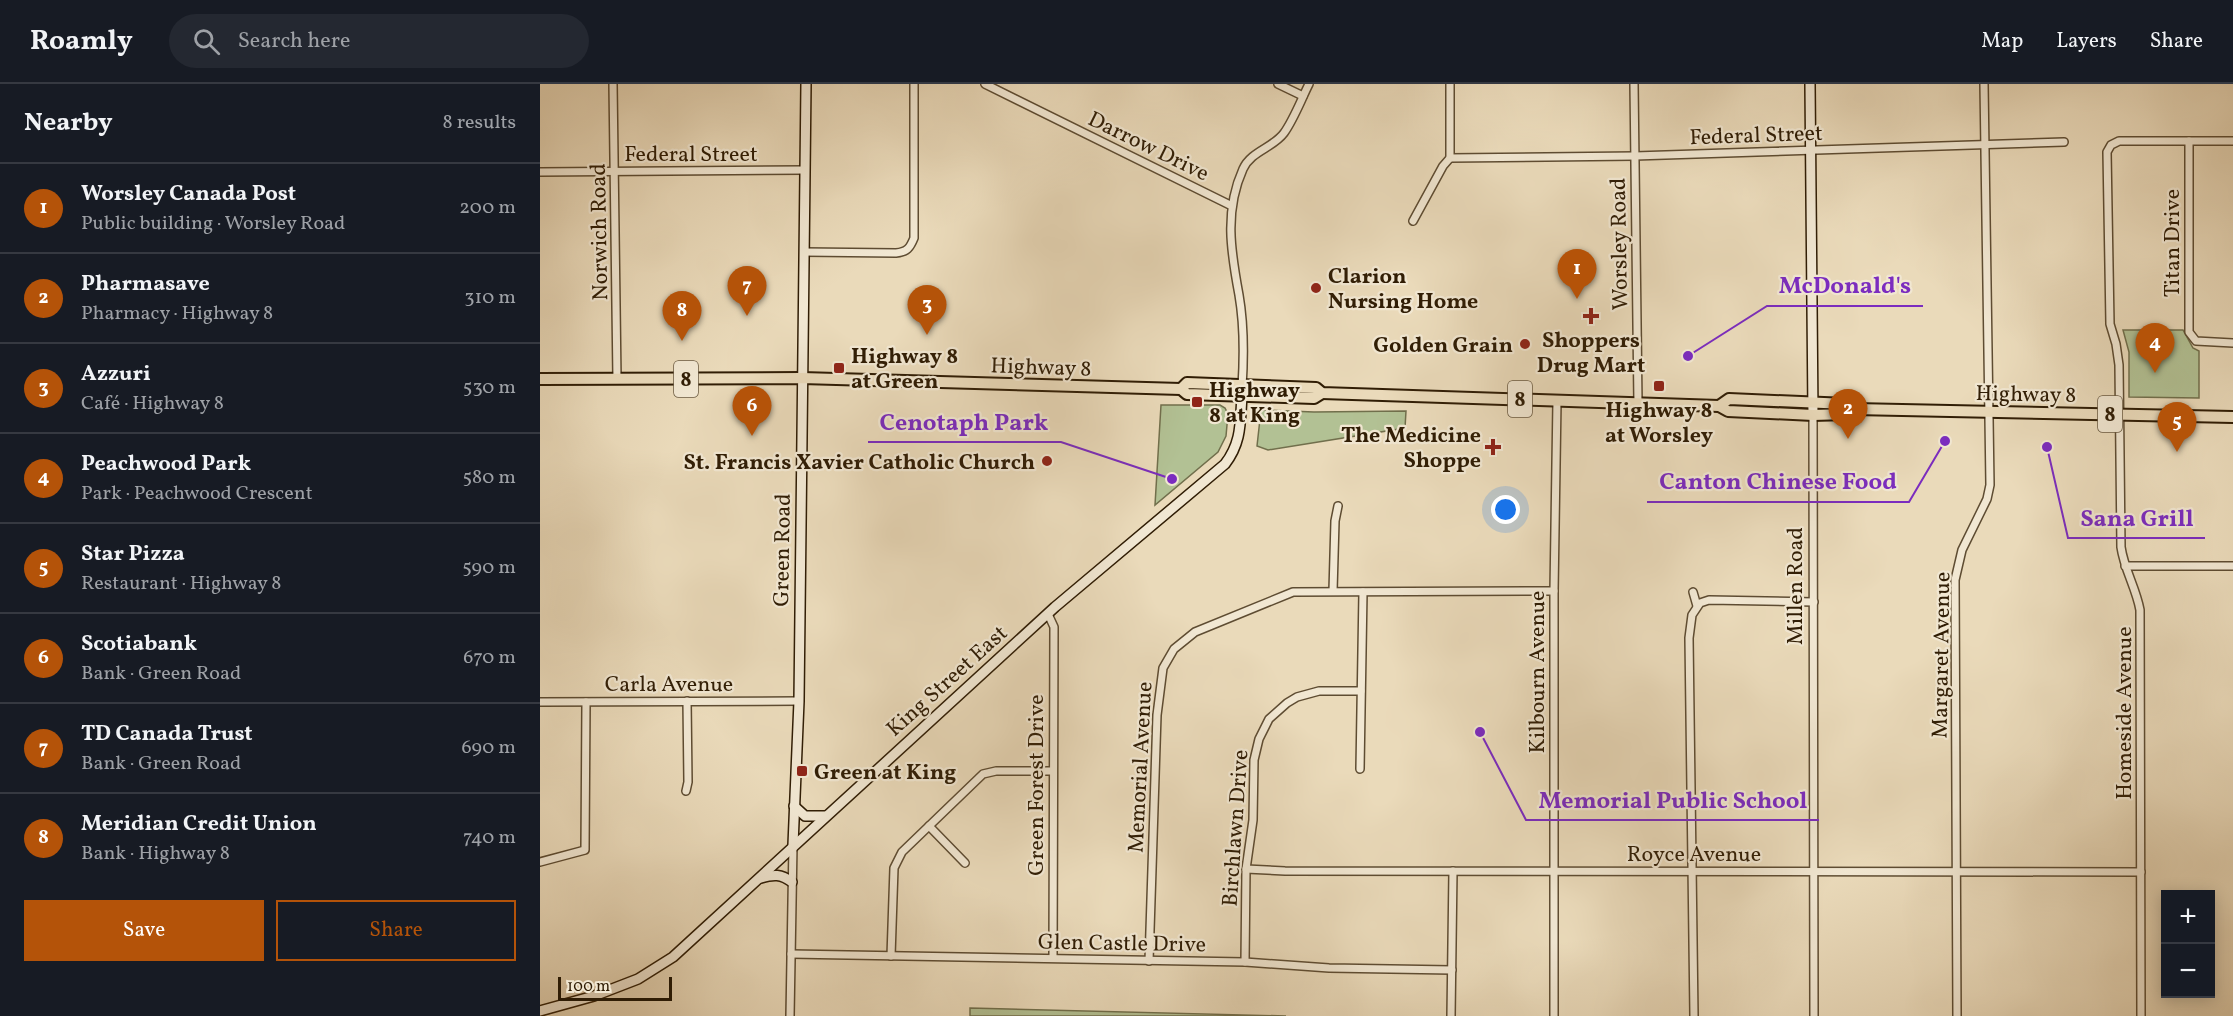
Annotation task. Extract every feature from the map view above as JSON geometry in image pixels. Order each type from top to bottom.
[{"type":"main road","name":"Highway 8","points":[[540,379],[802,378],[1181,389],[1187,394],[1242,390],[1314,398],[1322,393],[1719,406],[1728,411],[1813,416],[1847,414],[1854,409]]},
{"type":"main road","name":"Highway 8","points":[[1719,406],[1729,399],[1813,401],[1847,404],[1854,409],[2233,417]]},
{"type":"street","name":"Norwich Road","points":[[613,84],[617,379]]},
{"type":"street","name":"Green Road","points":[[790,1016],[794,806],[799,701],[806,84]]},
{"type":"street","points":[[804,252],[903,253],[909,248],[914,238],[914,84]]},
{"type":"street","name":"Darrow Drive","points":[[985,84],[1232,206]]},
{"type":"street","points":[[1278,84],[1303,96]]},
{"type":"street","points":[[1242,390],[1242,319],[1231,249],[1232,206],[1244,167],[1255,154],[1278,140],[1284,133],[1309,84]]},
{"type":"street","points":[[1413,221],[1443,166],[1450,158],[1450,84]]},
{"type":"street","name":"Worsley Road","points":[[1634,84],[1638,403]]},
{"type":"street","name":"Millen Road","points":[[1810,84],[1814,1016]]},
{"type":"street","name":"Margaret Avenue","points":[[1957,1016],[1955,580],[1962,550],[1987,499],[1989,485],[1984,84]]},
{"type":"street","name":"Homeside Avenue","points":[[2141,1016],[2140,610],[2121,547],[2119,365],[2110,324],[2107,152],[2111,145],[2118,141],[2233,141]]},
{"type":"street","name":"Titan Drive","points":[[2189,141],[2189,332],[2196,342],[2233,343]]},
{"type":"street","name":"Federal Street","points":[[1450,158],[1635,156],[2064,142]]},
{"type":"street","name":"Federal Street","points":[[540,172],[805,170]]},
{"type":"street","name":"King Street East","points":[[540,1011],[594,996],[638,979],[673,957],[1048,614],[1225,464],[1234,452],[1238,440],[1242,390]]},
{"type":"street","name":"Kilbourn Avenue","points":[[1554,1016],[1554,591],[1557,400]]},
{"type":"street","points":[[1333,591],[1335,521],[1338,506]]},
{"type":"street","points":[[2125,566],[2233,566]]},
{"type":"street","name":"Memorial Avenue","points":[[1149,961],[1156,716],[1163,668],[1174,649],[1195,632],[1293,592],[1554,591]]},
{"type":"street","points":[[1360,769],[1363,592]]},
{"type":"street","points":[[1693,592],[1697,606]]},
{"type":"street","points":[[1694,1016],[1690,625],[1697,606],[1709,600],[1814,602]]},
{"type":"street","name":"Green Forest Drive","points":[[1048,614],[1054,627],[1053,958]]},
{"type":"street","name":"Birchlawn Drive","points":[[1245,962],[1246,869],[1253,820],[1255,749],[1269,719],[1287,702],[1319,691],[1361,691]]},
{"type":"street","points":[[686,791],[688,782],[687,700]]},
{"type":"street","name":"Carla Avenue","points":[[540,702],[799,701]]},
{"type":"street","points":[[540,862],[585,850],[585,702]]},
{"type":"street","points":[[891,956],[894,868],[902,852],[987,772],[1053,771]]},
{"type":"street","points":[[794,806],[805,816],[825,816]]},
{"type":"street","points":[[929,826],[965,863]]},
{"type":"street","name":"Royce Avenue","points":[[1246,869],[2141,872]]},
{"type":"street","points":[[1451,1016],[1453,871]]},
{"type":"street","points":[[759,878],[783,875],[792,882]]},
{"type":"street","name":"Glen Castle Drive","points":[[791,954],[1245,962],[1329,969],[1452,970]]},
{"type":"green space","points":[[2123,330],[2183,330],[2193,348],[2199,351],[2199,398],[2129,397],[2129,352]]},
{"type":"green space","points":[[1161,405],[1220,405],[1228,414],[1226,436],[1218,452],[1155,505]]},
{"type":"green space","points":[[1261,410],[1406,411],[1405,428],[1268,450],[1257,446]]},
{"type":"green space","points":[[970,1008],[1286,1016],[970,1016]]},
{"type":"place","name":"Clarion Nursing Home","points":[[1316,288]]},
{"type":"place","name":"Worsley Canada Post","points":[[1577,299]]},
{"type":"place","name":"TD Canada Trust","points":[[747,316]]},
{"type":"place","name":"Shoppers Drug Mart","points":[[1591,316]]},
{"type":"place","name":"Azzuri","points":[[927,335]]},
{"type":"place","name":"Meridian Credit Union","points":[[682,341]]},
{"type":"place","name":"Golden Grain","points":[[1525,344]]},
{"type":"place","name":"McDonald's","points":[[1688,356]]},
{"type":"place","name":"Highway 8 at Green","points":[[839,368]]},
{"type":"place","name":"Peachwood Park","points":[[2155,373]]},
{"type":"place","name":"Highway 8 at Worsley","points":[[1659,386]]},
{"type":"place","name":"Highway 8 at King","points":[[1197,402]]},
{"type":"place","name":"Scotiabank","points":[[752,436]]},
{"type":"place","name":"Pharmasave","points":[[1848,439]]},
{"type":"place","name":"Canton Chinese Food","points":[[1945,441]]},
{"type":"place","name":"The Medicine Shoppe","points":[[1493,447]]},
{"type":"place","name":"Sana Grill","points":[[2047,447]]},
{"type":"place","name":"Star Pizza","points":[[2177,452]]},
{"type":"place","name":"St. Francis Xavier Catholic Church","points":[[1047,461]]},
{"type":"place","name":"Cenotaph Park","points":[[1172,479]]},
{"type":"place","name":"Memorial Public School","points":[[1480,732]]},
{"type":"place","name":"Green at King","points":[[802,771]]}]
